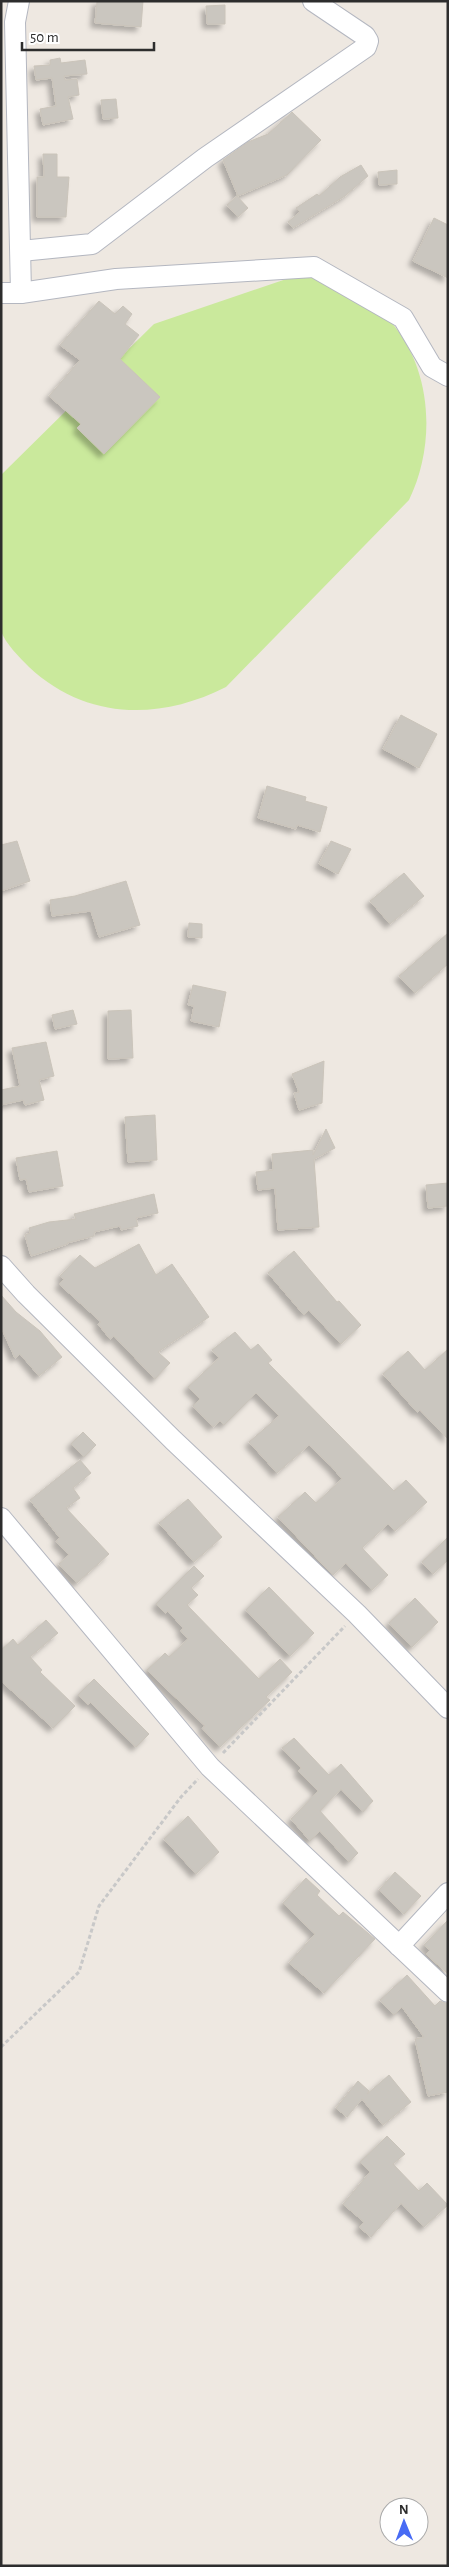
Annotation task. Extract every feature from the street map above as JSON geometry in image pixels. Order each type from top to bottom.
[{"type":"street","points":[[19,1],[15,22],[20,252],[11,293],[116,280],[314,267],[403,318],[432,367],[448,376]]},
{"type":"street","points":[[20,252],[92,244],[205,158],[366,47],[368,41],[365,36],[313,1]]},
{"type":"street","points":[[1,1266],[26,1294],[173,1440],[357,1614],[448,1708]]},
{"type":"street","points":[[1,1518],[210,1767],[448,1992]]},
{"type":"street","points":[[399,1946],[448,1893]]},
{"type":"path","points":[[1,2046],[79,1972],[99,1906],[181,1797],[357,1614]]},
{"type":"green space","points":[[304,273],[388,319],[404,340],[415,361],[422,384],[426,408],[426,432],[418,478],[409,500],[226,687],[201,698],[175,706],[149,710],[124,710],[99,706],[74,697],[51,684],[21,659],[9,645],[1,631],[1,475],[154,324]]},
{"type":"building","points":[[97,1],[143,1],[141,27],[95,23]]},
{"type":"building","points":[[225,5],[225,24],[207,24],[206,6]]},
{"type":"building","points":[[60,58],[61,63],[85,60],[87,74],[64,76],[65,80],[77,79],[79,95],[68,97],[73,119],[43,125],[40,109],[56,106],[52,78],[36,80],[34,66],[50,65],[50,60]]},
{"type":"building","points":[[116,99],[118,118],[103,119],[101,100]]},
{"type":"building","points":[[292,112],[321,140],[287,175],[238,196],[223,160],[248,142],[268,134]]},
{"type":"building","points":[[43,154],[57,154],[57,177],[69,177],[66,217],[37,217],[37,177],[44,177]]},
{"type":"building","points":[[361,165],[368,176],[345,196],[293,228],[288,222],[300,212],[296,208],[317,194],[319,196],[340,177]]},
{"type":"building","points":[[397,170],[397,184],[379,185],[378,172]]},
{"type":"building","points":[[237,196],[248,208],[238,217],[227,205]]},
{"type":"building","points":[[434,218],[448,225],[448,278],[413,261]]},
{"type":"building","points":[[99,301],[115,314],[123,306],[132,314],[125,324],[139,335],[120,359],[160,397],[104,454],[77,428],[81,424],[49,396],[80,360],[60,345]]},
{"type":"building","points":[[401,715],[437,734],[419,768],[383,749]]},
{"type":"building","points":[[267,786],[306,797],[305,801],[327,807],[320,832],[297,825],[296,829],[258,818]]},
{"type":"building","points":[[17,841],[30,881],[1,891],[1,845]]},
{"type":"building","points":[[331,841],[351,849],[338,874],[319,864]]},
{"type":"building","points":[[404,873],[424,896],[390,924],[370,901]]},
{"type":"building","points":[[126,881],[140,925],[99,937],[91,911],[52,916],[50,900],[75,896]]},
{"type":"building","points":[[189,923],[202,924],[202,938],[188,937]]},
{"type":"building","points":[[448,933],[448,964],[415,993],[399,976]]},
{"type":"building","points":[[193,985],[226,992],[219,1027],[191,1021],[194,1006],[188,1005]]},
{"type":"building","points":[[73,1010],[77,1024],[55,1029],[52,1015]]},
{"type":"building","points":[[131,1010],[133,1058],[108,1059],[108,1011]]},
{"type":"building","points":[[46,1042],[54,1076],[39,1080],[44,1100],[25,1105],[23,1100],[1,1105],[1,1090],[20,1086],[12,1048]]},
{"type":"building","points":[[324,1061],[322,1103],[299,1110],[294,1093],[299,1092],[292,1074]]},
{"type":"building","points":[[155,1115],[157,1160],[128,1162],[125,1117]]},
{"type":"building","points":[[326,1129],[335,1148],[314,1159],[319,1227],[278,1230],[275,1188],[258,1190],[256,1172],[273,1170],[272,1154],[313,1150],[313,1155]]},
{"type":"building","points":[[57,1151],[63,1186],[29,1192],[26,1179],[20,1180],[16,1158]]},
{"type":"building","points":[[448,1183],[448,1206],[428,1208],[426,1185]]},
{"type":"building","points":[[154,1194],[158,1213],[136,1218],[138,1226],[121,1230],[120,1226],[94,1232],[94,1236],[31,1256],[25,1235],[30,1233],[29,1228],[49,1222],[76,1219],[74,1214]]},
{"type":"building","points":[[139,1244],[156,1275],[172,1264],[209,1317],[158,1352],[170,1363],[155,1379],[114,1336],[110,1339],[98,1324],[101,1322],[59,1284],[64,1279],[60,1276],[80,1255],[95,1268]]},
{"type":"building","points":[[294,1251],[337,1302],[339,1301],[361,1325],[341,1344],[309,1310],[304,1315],[268,1273]]},
{"type":"building","points":[[1,1295],[16,1312],[40,1331],[62,1357],[39,1376],[20,1354],[15,1358],[1,1327]]},
{"type":"building","points":[[235,1332],[251,1350],[258,1344],[272,1360],[268,1363],[394,1491],[406,1480],[427,1502],[395,1531],[388,1524],[362,1548],[388,1575],[372,1590],[346,1563],[333,1575],[278,1517],[305,1492],[316,1503],[342,1479],[332,1467],[309,1445],[277,1473],[249,1442],[279,1416],[256,1393],[224,1425],[220,1421],[213,1427],[193,1406],[200,1399],[188,1387],[219,1358],[212,1350]]},
{"type":"building","points":[[448,1349],[448,1439],[420,1410],[417,1412],[383,1374],[408,1351],[425,1370]]},
{"type":"building","points":[[83,1432],[96,1445],[84,1457],[71,1444]]},
{"type":"building","points":[[80,1460],[91,1473],[73,1488],[80,1498],[66,1508],[109,1554],[77,1583],[59,1564],[69,1555],[56,1541],[60,1538],[30,1500]]},
{"type":"building","points":[[188,1499],[222,1537],[194,1562],[159,1523]]},
{"type":"building","points":[[448,1537],[448,1560],[433,1574],[422,1562]]},
{"type":"building","points":[[194,1566],[204,1576],[191,1588],[198,1595],[187,1605],[259,1679],[280,1659],[292,1672],[266,1697],[270,1700],[220,1747],[202,1728],[205,1726],[147,1670],[165,1653],[169,1657],[188,1639],[181,1631],[183,1628],[168,1611],[165,1613],[156,1604]]},
{"type":"building","points":[[269,1587],[314,1633],[290,1656],[246,1610]]},
{"type":"building","points":[[415,1598],[438,1622],[412,1647],[389,1623]]},
{"type":"building","points":[[46,1620],[58,1633],[30,1657],[42,1670],[40,1672],[75,1706],[53,1728],[1,1681],[1,1650],[13,1639],[18,1645]]},
{"type":"building","points":[[94,1679],[149,1734],[136,1747],[90,1702],[88,1705],[78,1695]]},
{"type":"building","points":[[294,1738],[329,1775],[341,1764],[373,1801],[363,1812],[341,1789],[320,1811],[358,1853],[349,1862],[320,1831],[310,1841],[291,1819],[318,1791],[298,1771],[301,1768],[282,1748]]},
{"type":"building","points":[[188,1816],[219,1852],[196,1874],[164,1839]]},
{"type":"building","points":[[395,1872],[421,1896],[404,1914],[379,1890]]},
{"type":"building","points":[[306,1878],[320,1891],[317,1895],[339,1916],[343,1912],[375,1939],[324,1993],[289,1963],[315,1934],[283,1903]]},
{"type":"building","points":[[448,1920],[448,1974],[426,1954],[430,1950],[424,1945]]},
{"type":"building","points":[[407,1975],[435,2006],[440,2001],[448,2004],[448,2092],[428,2096],[415,2039],[424,2037],[402,2007],[394,2015],[380,2000]]},
{"type":"building","points":[[389,2075],[411,2102],[383,2125],[362,2099],[347,2117],[336,2108],[358,2081],[369,2091],[367,2094]]},
{"type":"building","points":[[387,2136],[405,2154],[393,2164],[419,2191],[427,2183],[448,2205],[424,2227],[401,2203],[371,2237],[359,2227],[364,2222],[343,2204],[370,2172],[360,2162]]}]
